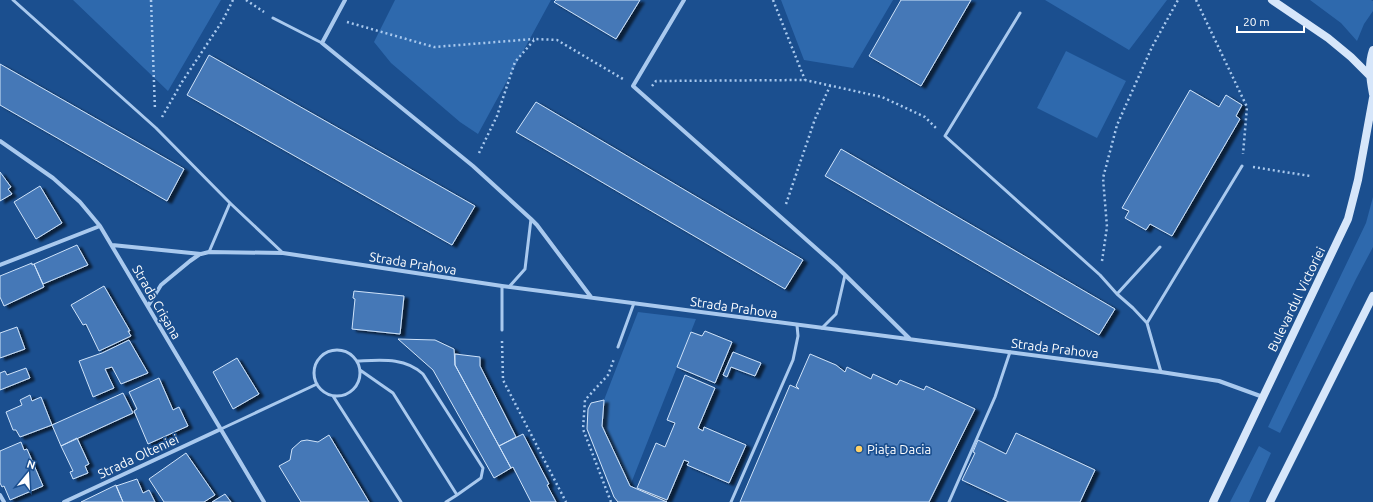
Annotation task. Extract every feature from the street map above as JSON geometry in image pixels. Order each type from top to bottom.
[{"type":"main road","points":[[1272,0],[1328,38],[1351,57],[1369,75]]},
{"type":"main road","points":[[1373,50],[1370,59],[1369,75],[1373,94]]},
{"type":"main road","name":"Bulevardul Victoriei","points":[[1213,502],[1348,219],[1358,180],[1373,98]]},
{"type":"main road","points":[[1270,502],[1373,296]]},
{"type":"street","points":[[345,0],[322,43],[473,166],[531,219],[591,297]]},
{"type":"street","points":[[684,0],[633,86],[845,275],[911,339]]},
{"type":"street","name":"Strada Crișana","points":[[0,141],[53,178],[80,202],[100,226],[264,502]]},
{"type":"street","points":[[0,265],[100,226]]},
{"type":"street","name":"Strada Prahova","points":[[112,244],[201,254]]},
{"type":"street","name":"Strada Prahova","points":[[148,306],[161,285],[190,261],[201,254],[209,252],[283,253],[509,287],[1161,372],[1219,381],[1263,397]]},
{"type":"street","name":"Strada Olteniei","points":[[64,502],[221,429]]},
{"type":"street","points":[[0,495],[4,502]]},
{"type":"lane","points":[[13,0],[156,128],[230,203],[283,253]]},
{"type":"lane","points":[[1020,13],[945,136],[1100,276],[1116,294],[1133,308],[1147,323],[1161,372]]},
{"type":"lane","points":[[273,18],[322,43]]},
{"type":"lane","points":[[1147,323],[1242,166]]},
{"type":"lane","points":[[209,252],[230,203]]},
{"type":"lane","points":[[509,287],[525,269],[531,219]]},
{"type":"lane","points":[[1116,294],[1160,248]]},
{"type":"lane","points":[[822,328],[836,314],[845,275]]},
{"type":"lane","points":[[502,286],[502,330]]},
{"type":"lane","points":[[618,347],[634,303]]},
{"type":"lane","points":[[731,502],[793,360],[798,336],[797,325]]},
{"type":"lane","points":[[338,350],[348,352],[357,361],[360,370],[359,380],[354,389],[341,396],[333,396],[322,390],[317,384],[314,374],[315,365],[323,355],[330,351],[338,350]]},
{"type":"lane","points":[[949,502],[995,397],[1010,352]]},
{"type":"lane","points":[[357,361],[384,360],[406,363],[416,367],[423,374],[483,468],[481,478],[446,502]]},
{"type":"lane","points":[[360,370],[393,393],[457,495]]},
{"type":"lane","points":[[221,429],[317,384]]},
{"type":"lane","points":[[333,396],[400,502]]},
{"type":"path","points":[[151,0],[156,128]]},
{"type":"path","points":[[156,128],[182,82],[224,20],[233,0]]},
{"type":"path","points":[[246,0],[273,18]]},
{"type":"path","points":[[773,0],[805,80]]},
{"type":"path","points":[[1100,276],[1107,227],[1103,178],[1117,125],[1152,47],[1178,0]]},
{"type":"path","points":[[1196,0],[1247,107],[1242,166],[1310,176]]},
{"type":"path","points":[[335,18],[434,47],[535,39],[557,40],[633,86]]},
{"type":"path","points":[[473,166],[497,116],[515,62],[535,39]]},
{"type":"path","points":[[645,96],[656,81],[805,80],[882,97],[925,117],[945,136]]},
{"type":"path","points":[[781,218],[815,119],[830,86]]},
{"type":"path","points":[[502,330],[503,380],[566,502]]},
{"type":"path","points":[[611,502],[583,429],[585,400],[608,375],[618,347]]},
{"type":"shaded area","points":[[73,0],[221,0],[168,91]]},
{"type":"shaded area","points":[[395,0],[551,0],[478,134],[460,122],[391,63],[374,42]]},
{"type":"shaded area","points":[[781,0],[893,0],[853,68],[804,60]]},
{"type":"shaded area","points":[[1045,0],[1167,0],[1129,50]]},
{"type":"shaded area","points":[[1310,0],[1371,0],[1373,1],[1373,11],[1364,24],[1357,41],[1341,23]]},
{"type":"shaded area","points":[[1066,51],[1126,81],[1097,138],[1037,108]]},
{"type":"shaded area","points":[[1373,197],[1373,247],[1280,433],[1268,427],[1366,223]]},
{"type":"shaded area","points":[[638,312],[696,319],[630,486],[602,426],[604,400]]},
{"type":"shaded area","points":[[1259,446],[1271,453],[1249,502],[1230,502]]},
{"type":"building","points":[[556,0],[640,0],[616,39],[554,2]]},
{"type":"building","points":[[901,0],[971,0],[921,86],[869,56]]},
{"type":"building","points":[[209,55],[475,206],[452,245],[187,95]]},
{"type":"building","points":[[0,64],[184,169],[167,201],[0,105]]},
{"type":"building","points":[[1190,90],[1219,107],[1226,95],[1242,105],[1236,116],[1240,119],[1172,236],[1150,224],[1146,230],[1125,218],[1129,211],[1122,208]]},
{"type":"building","points":[[536,102],[803,260],[785,289],[516,132]]},
{"type":"building","points":[[841,149],[1115,309],[1099,335],[825,176]]},
{"type":"building","points":[[0,172],[11,187],[8,189],[12,194],[0,201]]},
{"type":"building","points":[[40,186],[62,223],[36,239],[14,202]]},
{"type":"building","points":[[77,245],[88,265],[43,284],[34,264]]},
{"type":"building","points":[[32,263],[32,265],[34,264],[44,287],[4,306],[0,297],[0,276]]},
{"type":"building","points":[[104,286],[130,331],[128,331],[131,336],[99,351],[86,324],[83,325],[71,305]]},
{"type":"building","points":[[354,291],[404,296],[400,334],[352,329],[355,299],[353,298]]},
{"type":"building","points":[[17,327],[25,349],[0,358],[0,333]]},
{"type":"building","points":[[705,331],[732,342],[715,383],[677,367],[691,332],[702,336]]},
{"type":"building","points":[[398,339],[435,340],[454,349],[455,365],[511,468],[494,478],[433,370]]},
{"type":"building","points":[[129,340],[148,373],[121,384],[112,367],[105,369],[114,388],[93,397],[79,361],[102,353]]},
{"type":"building","points":[[733,352],[761,363],[755,376],[731,367],[727,377],[723,375]]},
{"type":"building","points":[[455,354],[480,357],[480,366],[516,437],[499,446],[455,365]]},
{"type":"building","name":"Piața Dacia","points":[[810,354],[836,365],[845,372],[847,367],[871,379],[873,374],[897,385],[900,380],[924,390],[926,386],[975,409],[929,502],[740,502],[790,385],[799,389],[796,386]]},
{"type":"building","points":[[237,358],[259,394],[233,409],[213,372]]},
{"type":"building","points":[[26,368],[30,378],[0,390],[0,373],[5,371],[7,375]]},
{"type":"building","points":[[685,375],[715,388],[698,428],[703,431],[704,427],[746,445],[729,483],[687,465],[689,462],[684,460],[667,500],[637,488],[656,443],[665,447],[675,423],[667,420]]},
{"type":"building","points":[[159,378],[173,410],[179,407],[188,426],[148,444],[134,411],[137,409],[129,392]]},
{"type":"building","points":[[123,393],[133,413],[61,446],[52,425]]},
{"type":"building","points":[[30,395],[32,401],[41,397],[52,425],[20,437],[16,430],[13,430],[6,412],[22,405],[20,400]]},
{"type":"building","points":[[604,400],[602,426],[630,486],[667,502],[618,502],[614,497],[587,429],[588,409],[591,403]]},
{"type":"building","points":[[1016,433],[1095,470],[1080,502],[1009,502],[962,480],[975,453],[973,452],[978,440],[1006,454]]},
{"type":"building","points":[[523,434],[549,484],[547,485],[556,502],[531,502],[513,467],[511,468],[499,446]]},
{"type":"building","points":[[329,435],[369,502],[301,502],[279,466],[290,460],[292,449],[301,441],[307,440],[318,442]]},
{"type":"building","points":[[77,438],[89,464],[85,466],[88,473],[73,479],[70,472],[73,471],[61,446]]},
{"type":"building","points":[[21,442],[24,450],[27,449],[43,486],[10,500],[4,486],[2,487],[0,483],[0,451]]},
{"type":"building","points":[[186,453],[215,495],[204,502],[164,502],[149,479]]},
{"type":"building","points":[[137,479],[143,493],[149,490],[155,502],[123,502],[116,486]]},
{"type":"building","points":[[116,485],[123,502],[81,502]]},
{"type":"building","points":[[225,494],[231,502],[212,502]]},
{"type":"place","name":"Piața Dacia","points":[[859,449]]}]
